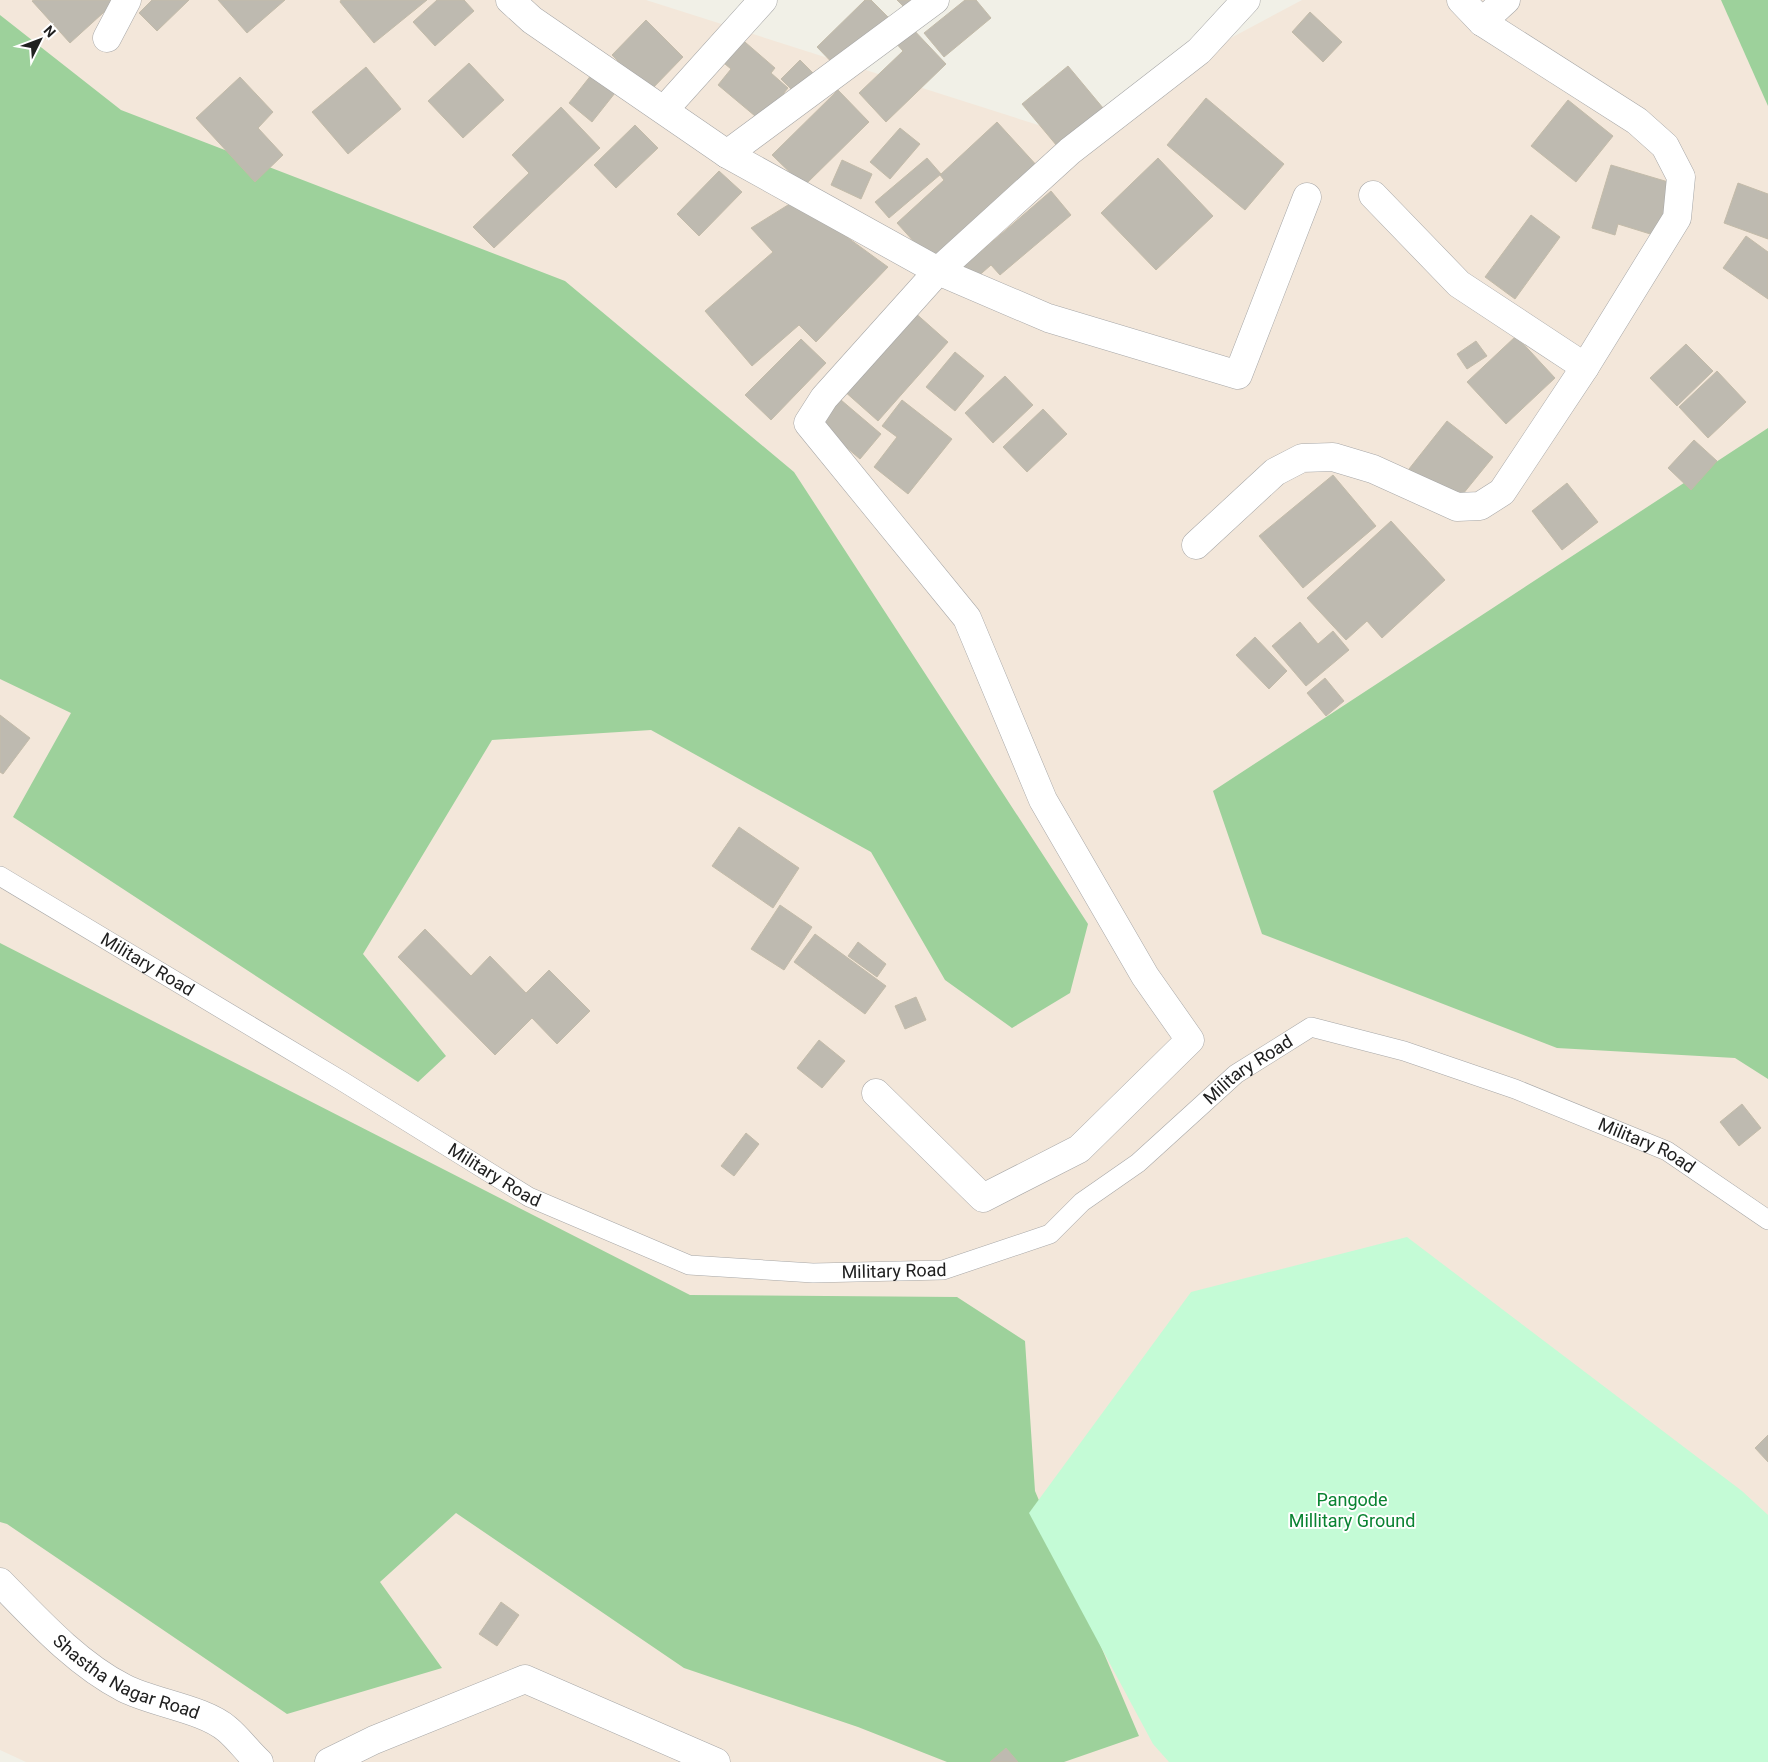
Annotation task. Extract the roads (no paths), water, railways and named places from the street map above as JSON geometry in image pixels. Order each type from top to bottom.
[{"type":"street","points":[[107,38],[127,0]]},
{"type":"street","points":[[510,0],[532,20],[727,154],[938,271],[1048,318],[1238,374],[1307,197]]},
{"type":"street","points":[[664,110],[763,0]]},
{"type":"street","points":[[727,154],[935,0]]},
{"type":"street","points":[[876,1093],[983,1198],[1079,1149],[1190,1040],[1145,976],[1043,800],[967,618],[808,423],[824,398],[938,271],[1070,151],[1199,51],[1246,0]]},
{"type":"street","points":[[1196,545],[1275,472],[1302,458],[1333,456],[1373,469],[1456,507],[1480,506],[1502,492],[1585,367],[1677,218],[1681,178],[1665,146],[1637,121],[1482,22],[1462,0]]},
{"type":"street","points":[[1482,22],[1506,0]]},
{"type":"street","points":[[1373,195],[1459,284],[1585,367]]},
{"type":"street","name":"Shastha Nagar Road","points":[[0,1582],[42,1625],[84,1662],[124,1688],[209,1719],[227,1728],[258,1762]]},
{"type":"street","points":[[329,1762],[374,1740],[525,1679],[716,1762]]},
{"type":"lane","name":"Military Road","points":[[0,876],[342,1081],[529,1197],[689,1265],[813,1273],[943,1270],[1050,1234],[1082,1202],[1138,1163],[1236,1074],[1311,1026],[1404,1051],[1515,1089],[1667,1151],[1768,1220]]},
{"type":"park label","name":"Pangode Millitary Ground","points":[[1352,1510]]}]
